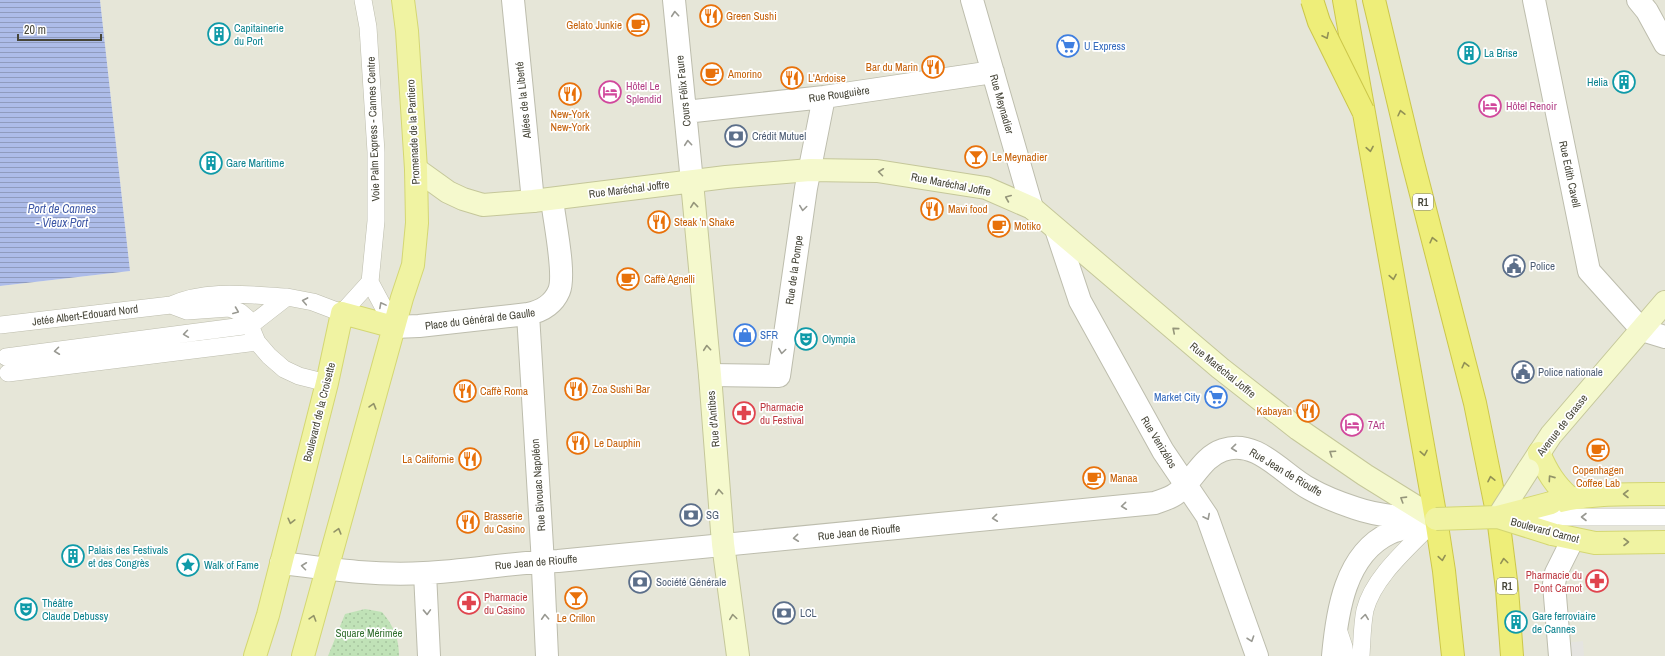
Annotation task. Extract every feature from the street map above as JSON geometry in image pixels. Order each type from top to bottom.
[{"type":"highway","points":[[1312,0],[1319,22],[1363,111]]},
{"type":"highway","points":[[1344,0],[1436,519],[1444,571],[1453,656]]},
{"type":"highway","name":"R1","points":[[1374,0],[1412,159],[1475,403],[1498,517],[1507,589],[1512,656]]},
{"type":"main road","name":"Promenade de la Pantiero","points":[[394,327],[413,265],[417,223],[416,169],[407,31],[403,0]]},
{"type":"main road","points":[[303,656],[394,327],[342,313]]},
{"type":"main road","name":"Boulevard de la Croisette","points":[[255,656],[268,616],[327,383],[342,313]]},
{"type":"main road","points":[[1533,462],[1546,471],[1557,486],[1557,513]]},
{"type":"main road","name":"Boulevard Carnot","points":[[1498,517],[1557,513],[1595,495],[1665,494]]},
{"type":"main road","name":"Boulevard Carnot","points":[[1498,517],[1557,513]]},
{"type":"main road","name":"Boulevard Carnot","points":[[1557,513],[1573,539],[1595,542],[1665,542]]},
{"type":"main road","points":[[1436,519],[1498,517]]},
{"type":"street","name":"Allées de la Liberté","points":[[513,0],[543,200]]},
{"type":"street","name":"Cours Félix Faure","points":[[674,0],[692,182]]},
{"type":"street","name":"Rue Meynadier","points":[[972,0],[1032,208]]},
{"type":"street","name":"Rue Edith Cavell","points":[[1534,0],[1589,271],[1642,330]]},
{"type":"street","points":[[1638,0],[1647,11],[1665,44]]},
{"type":"street","name":"Rue Rouguière","points":[[685,112],[824,96],[993,72]]},
{"type":"street","name":"Rue de la Pompe","points":[[710,374],[779,376],[810,170],[824,96]]},
{"type":"street","name":"Rue Maréchal Joffre","points":[[416,169],[432,182],[463,200],[483,204],[543,200],[692,182],[810,170],[877,171],[931,178],[986,188],[1032,208],[1220,368],[1298,429],[1365,475],[1436,519]]},
{"type":"street","name":"Rue d'Antibes","points":[[692,182],[710,374],[723,544],[738,656]]},
{"type":"street","name":"Place du Général de Gaulle","points":[[394,327],[419,326],[528,314],[539,312],[546,308],[554,301],[560,290],[560,263],[543,200]]},
{"type":"street","name":"Rue Venizélos","points":[[1056,229],[1080,301],[1163,451],[1207,516],[1257,656]]},
{"type":"street","name":"Avenue de Grasse","points":[[1498,517],[1551,435],[1665,302]]},
{"type":"street","name":"Rue Bivouac Napoléon","points":[[528,314],[543,561],[547,656]]},
{"type":"street","points":[[1642,330],[1665,337]]},
{"type":"street","name":"Rue Jean de Riouffe","points":[[327,569],[381,574],[425,574],[543,561],[1155,503],[1177,493],[1210,457],[1222,450],[1237,447],[1250,449],[1310,489],[1355,508],[1394,517],[1436,519]]},
{"type":"street","points":[[1333,656],[1336,623],[1344,592],[1352,572],[1366,551],[1390,532],[1436,519]]},
{"type":"street","points":[[1560,656],[1554,584],[1556,573],[1573,539]]},
{"type":"street","points":[[281,563],[327,569]]},
{"type":"street","points":[[425,574],[429,656]]},
{"type":"lane","name":"Voie Palm Express - Cannes Centre","points":[[363,0],[368,27],[376,152],[376,221],[370,282]]},
{"type":"lane","points":[[171,305],[186,299],[203,296],[239,294],[287,297],[313,302],[342,313],[370,282],[394,327]]},
{"type":"lane","points":[[256,342],[7,365],[251,325],[287,297]]},
{"type":"lane","points":[[171,305],[187,311],[228,308],[240,312],[247,318],[251,325],[256,342],[284,369],[299,376],[327,383]]},
{"type":"lane","name":"Jetée Albert-Edouard Nord","points":[[0,325],[171,305]]},
{"type":"lane","points":[[1557,513],[1665,517]]},
{"type":"lane","points":[[1361,656],[1365,610],[1371,594],[1387,569],[1436,519]]},
{"type":"lane","points":[[1336,623],[1344,647],[1345,656]]},
{"type":"shaded area","points":[[100,0],[1665,0],[1665,656],[0,656],[0,286],[130,271]]},
{"type":"shaded area","points":[[1583,641],[1584,656],[1565,656],[1564,643]]},
{"type":"green space","name":"Square Mérimée","points":[[365,609],[382,612],[386,617],[397,638],[399,656],[328,656],[345,614]]},
{"type":"water","name":"Port de Cannes - Vieux Port","points":[[0,0],[100,0],[130,271],[0,286]]},
{"type":"place","name":"Green Sushi","points":[[711,16]]},
{"type":"place","name":"Gelato Junkie","points":[[638,25]]},
{"type":"place","name":"Capitainerie du Port","points":[[219,34]]},
{"type":"place","name":"U Express","points":[[1068,46]]},
{"type":"place","name":"La Brise","points":[[1469,53]]},
{"type":"place","name":"Bar du Marin","points":[[933,67]]},
{"type":"place","name":"Amorino","points":[[712,74]]},
{"type":"place","name":"L'Ardoise","points":[[792,78]]},
{"type":"place","name":"Helia","points":[[1624,82]]},
{"type":"place","name":"Hôtel Le Splendid","points":[[610,92]]},
{"type":"place","name":"New-York New-York","points":[[570,94]]},
{"type":"place","name":"Hôtel Renoir","points":[[1490,106]]},
{"type":"place","name":"Crédit Mutuel","points":[[736,136]]},
{"type":"place","name":"Le Meynadier","points":[[976,157]]},
{"type":"place","name":"Gare Maritime","points":[[211,163]]},
{"type":"place","name":"Mavi food","points":[[932,209]]},
{"type":"place","name":"Steak 'n Shake","points":[[659,222]]},
{"type":"place","name":"Motiko","points":[[999,226]]},
{"type":"place","name":"Police","points":[[1514,266]]},
{"type":"place","name":"Caffè Agnelli","points":[[628,279]]},
{"type":"place","name":"SFR","points":[[745,335]]},
{"type":"place","name":"Olympia","points":[[806,339]]},
{"type":"place","name":"Police nationale","points":[[1523,372]]},
{"type":"place","name":"Zoa Sushi Bar","points":[[576,389]]},
{"type":"place","name":"Caffè Roma","points":[[465,391]]},
{"type":"place","name":"Market City","points":[[1216,397]]},
{"type":"place","name":"Kabayan","points":[[1308,411]]},
{"type":"place","name":"Pharmacie du Festival","points":[[744,413]]},
{"type":"place","name":"7Art","points":[[1352,425]]},
{"type":"place","name":"Le Dauphin","points":[[578,443]]},
{"type":"place","name":"Copenhagen Coffee Lab","points":[[1598,450]]},
{"type":"place","name":"La Californie","points":[[470,459]]},
{"type":"place","name":"Manaa","points":[[1094,478]]},
{"type":"place","name":"SG","points":[[691,515]]},
{"type":"place","name":"Brasserie du Casino","points":[[468,522]]},
{"type":"place","name":"Palais des Festivals et des Congrès","points":[[73,556]]},
{"type":"place","name":"Walk of Fame","points":[[188,565]]},
{"type":"place","name":"Pharmacie du Pont Carnot","points":[[1597,581]]},
{"type":"place","name":"Société Générale","points":[[640,582]]},
{"type":"place","name":"Le Crillon","points":[[576,598]]},
{"type":"place","name":"Pharmacie du Casino","points":[[469,603]]},
{"type":"place","name":"Théâtre Claude Debussy","points":[[26,609]]},
{"type":"place","name":"LCL","points":[[784,613]]},
{"type":"place","name":"Gare ferroviaire de Cannes","points":[[1516,622]]}]
